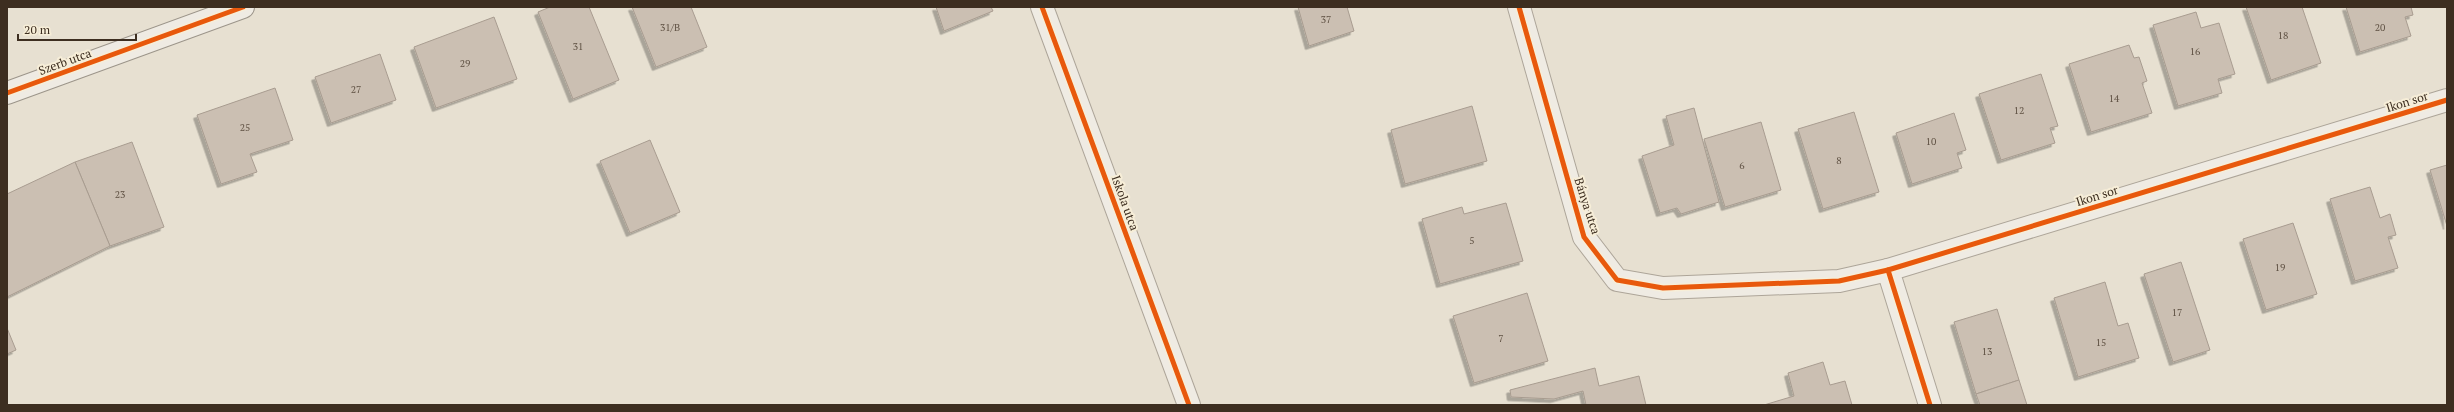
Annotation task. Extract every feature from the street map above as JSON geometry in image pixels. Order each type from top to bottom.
[{"type":"street","name":"Szerb utca","points":[[7,94],[243,7]]},
{"type":"street","name":"Iskola utca","points":[[1042,7],[1189,405]]},
{"type":"street","name":"Bánya utca","points":[[1519,7],[1584,237],[1617,280],[1663,288],[1839,281],[1888,270]]},
{"type":"street","name":"Ikon sor","points":[[1888,270],[2447,100]]},
{"type":"street","points":[[1888,270],[1930,405]]},
{"type":"building","points":[[550,7],[589,7],[619,80],[573,99],[538,12]]},
{"type":"building","points":[[632,7],[691,7],[707,47],[656,67]]},
{"type":"building","points":[[936,7],[991,7],[993,11],[944,31]]},
{"type":"building","points":[[1298,7],[1347,7],[1354,31],[1309,46]]},
{"type":"building","points":[[2246,7],[2302,7],[2321,63],[2271,80]]},
{"type":"building","points":[[2346,7],[2411,7],[2413,15],[2405,17],[2411,36],[2360,52]]},
{"type":"building","points":[[2196,12],[2201,28],[2219,23],[2235,74],[2218,79],[2222,93],[2178,106],[2153,25]]},
{"type":"building","points":[[494,17],[517,79],[436,108],[414,47]]},
{"type":"building","points":[[2129,45],[2134,58],[2139,57],[2147,81],[2142,83],[2152,113],[2091,132],[2069,64]]},
{"type":"building","points":[[380,54],[396,100],[331,123],[315,77]]},
{"type":"building","points":[[2041,74],[2058,126],[2050,128],[2055,143],[2001,160],[1979,94]]},
{"type":"building","points":[[275,88],[293,140],[250,154],[257,172],[221,184],[197,115]]},
{"type":"building","points":[[1472,106],[1487,161],[1405,184],[1391,130]]},
{"type":"building","points":[[1694,108],[1719,202],[1681,214],[1677,208],[1660,213],[1642,156],[1674,145],[1666,116]]},
{"type":"building","points":[[1854,112],[1879,192],[1823,209],[1798,129]]},
{"type":"building","points":[[1954,113],[1966,150],[1957,153],[1962,168],[1912,184],[1896,133]]},
{"type":"building","points":[[1761,122],[1781,190],[1725,207],[1704,139]]},
{"type":"building","points":[[650,140],[680,212],[630,233],[600,161]]},
{"type":"building","points":[[132,142],[164,227],[110,246],[75,162]]},
{"type":"building","points":[[75,162],[110,246],[7,297],[7,194]]},
{"type":"building","points":[[2447,165],[2447,226],[2430,170]]},
{"type":"building","points":[[2370,187],[2380,218],[2390,214],[2396,235],[2388,237],[2398,268],[2355,281],[2330,199]]},
{"type":"building","points":[[1506,203],[1523,261],[1440,284],[1422,219],[1462,207],[1464,214]]},
{"type":"building","points":[[2293,223],[2317,294],[2266,310],[2243,239]]},
{"type":"building","points":[[2181,262],[2210,350],[2173,362],[2144,274]]},
{"type":"building","points":[[2105,282],[2118,326],[2128,323],[2139,358],[2078,377],[2054,298]]},
{"type":"building","points":[[1527,293],[1548,361],[1474,383],[1453,316]]},
{"type":"building","points":[[1997,309],[2019,380],[1976,394],[1954,322]]},
{"type":"building","points":[[7,328],[16,350],[7,354]]},
{"type":"building","points":[[1823,362],[1830,385],[1845,381],[1852,405],[1764,405],[1794,396],[1788,373]]},
{"type":"building","points":[[1595,368],[1599,386],[1639,376],[1646,405],[1586,405],[1583,391],[1554,399],[1511,397],[1510,390]]},
{"type":"building","points":[[2019,380],[2027,405],[1980,405],[1976,394]]},
{"type":"cycle path","points":[[7,93],[243,7]]},
{"type":"cycle path","points":[[1042,7],[1189,405]]},
{"type":"cycle path","points":[[1519,7],[1584,237],[1617,280],[1663,288],[1839,281],[1888,270]]},
{"type":"cycle path","points":[[1930,405],[1888,270],[2447,100]]}]
